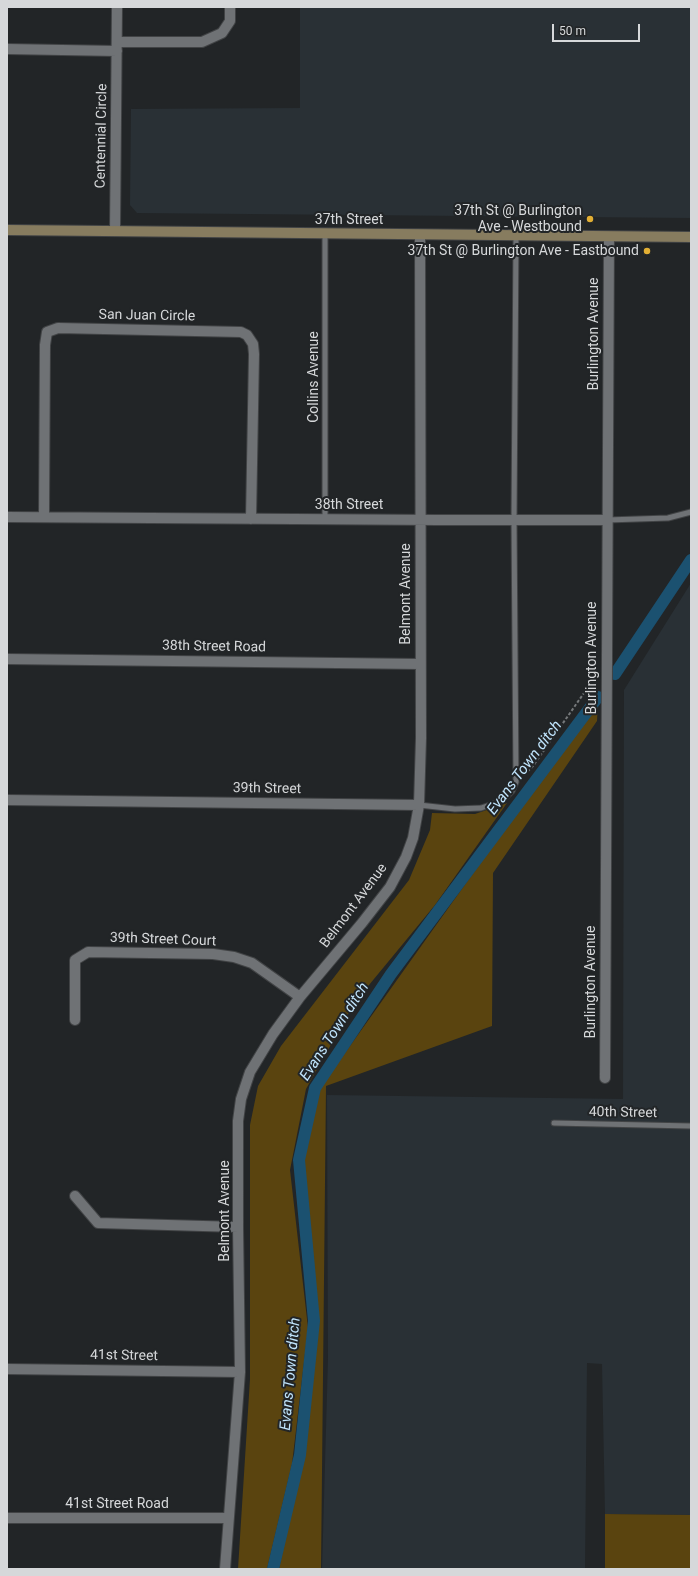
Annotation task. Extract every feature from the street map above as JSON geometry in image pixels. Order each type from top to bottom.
[{"type":"main road","name":"37th Street","points":[[7,230],[325,235],[691,237]]},
{"type":"street","name":"Centennial Circle","points":[[115,231],[117,7]]},
{"type":"street","points":[[7,49],[202,42],[222,33],[230,21],[230,7]]},
{"type":"street","name":"Belmont Avenue","points":[[225,1569],[240,1372],[238,1121],[241,1099],[250,1072],[273,1034],[300,997],[390,887],[406,857],[413,838],[419,805],[420,235]]},
{"type":"street","name":"Burlington Avenue","points":[[605,1078],[609,237]]},
{"type":"street","name":"San Juan Circle","points":[[44,517],[45,345],[47,332],[58,328],[234,332],[247,335],[253,344],[254,354],[251,519]]},
{"type":"street","name":"38th Street","points":[[7,517],[607,520]]},
{"type":"street","name":"38th Street Road","points":[[7,659],[420,664]]},
{"type":"street","name":"39th Street","points":[[7,800],[419,805]]},
{"type":"street","name":"39th Street Court","points":[[75,1020],[75,960],[88,952],[213,954],[234,957],[252,963],[300,997]]},
{"type":"street","points":[[75,1196],[98,1224],[238,1227]]},
{"type":"street","name":"41st Street","points":[[7,1369],[240,1372]]},
{"type":"street","name":"41st Street Road","points":[[7,1518],[228,1518]]},
{"type":"lane","name":"Collins Avenue","points":[[325,235],[325,519]]},
{"type":"lane","points":[[516,236],[514,520],[516,782]]},
{"type":"lane","name":"38th Street","points":[[607,520],[668,518],[691,512]]},
{"type":"lane","name":"39th Street","points":[[419,805],[455,809],[481,808],[499,802],[506,797],[512,791],[516,782]]},
{"type":"lane","name":"40th Street","points":[[554,1123],[691,1126]]},
{"type":"path","points":[[516,782],[533,766],[584,693],[591,687],[606,685]]},
{"type":"shaded area","points":[[300,7],[691,7],[691,218],[137,213],[130,205],[131,109],[300,108]]},
{"type":"shaded area","points":[[691,583],[691,1515],[605,1514],[602,1364],[587,1363],[585,1569],[322,1569],[328,1359],[327,1095],[623,1099],[624,690]]},
{"type":"shaded area","points":[[598,703],[597,721],[493,873],[492,1026],[326,1086],[321,1569],[279,1569],[303,1453],[317,1320],[303,1162],[320,1088],[496,841]]},
{"type":"shaded area","points":[[507,803],[435,905],[355,1002],[306,1089],[290,1170],[308,1328],[292,1464],[267,1569],[238,1569],[250,1379],[250,1125],[258,1086],[281,1046],[409,880],[430,830],[432,813],[475,814]]},
{"type":"shaded area","points":[[605,1514],[691,1515],[691,1569],[605,1569]]},
{"type":"waterway","name":"Evans Town ditch","points":[[615,674],[691,560]]},
{"type":"waterway","name":"Evans Town ditch","points":[[273,1569],[300,1455],[314,1321],[299,1160],[315,1088],[391,974],[598,697]]},
{"type":"place","name":"37th St @ Burlington Ave - Westbound","points":[[590,219]]},
{"type":"place","name":"37th St @ Burlington Ave - Eastbound","points":[[647,251]]}]
